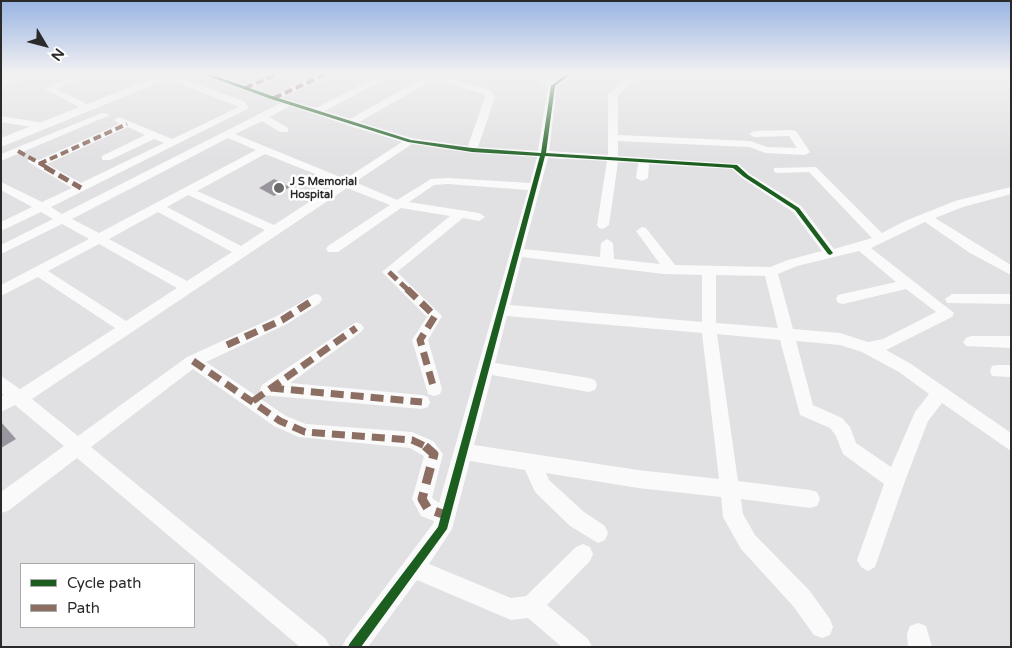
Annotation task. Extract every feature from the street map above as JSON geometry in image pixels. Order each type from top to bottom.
[{"type":"main road","points":[[1,143],[92,103]]},
{"type":"main road","points":[[1,137],[39,125]]},
{"type":"street","points":[[79,103],[172,143]]},
{"type":"street","points":[[222,103],[262,118],[284,130]]},
{"type":"street","points":[[1,227],[239,111],[244,108],[244,105],[240,103]]},
{"type":"street","points":[[316,112],[333,103]]},
{"type":"street","points":[[350,123],[385,103]]},
{"type":"street","points":[[472,150],[488,103]]},
{"type":"street","points":[[354,647],[442,529],[543,155],[551,103]]},
{"type":"street","points":[[603,225],[613,158],[613,103]]},
{"type":"street","points":[[1,250],[289,104],[410,141],[472,150],[735,166],[746,176],[797,209],[830,253]]},
{"type":"street","points":[[1,158],[105,115]]},
{"type":"street","points":[[1,119],[39,125]]},
{"type":"street","points":[[39,164],[127,124]]},
{"type":"street","points":[[613,138],[750,144],[766,150],[805,152],[792,134],[754,134]]},
{"type":"street","points":[[106,158],[154,135]]},
{"type":"street","points":[[228,135],[398,204],[479,217]]},
{"type":"street","points":[[318,647],[77,447],[9,396],[126,328],[410,141]]},
{"type":"street","points":[[1,291],[264,150]]},
{"type":"street","points":[[18,152],[81,188]]},
{"type":"street","points":[[642,178],[644,161]]},
{"type":"street","points":[[778,170],[812,168],[880,239]]},
{"type":"street","points":[[333,249],[374,223],[431,182],[448,181],[534,187]]},
{"type":"street","points":[[3,187],[188,288]]},
{"type":"street","points":[[188,190],[275,230]]},
{"type":"street","points":[[517,252],[671,269],[771,272],[793,262],[861,246],[959,204],[1011,190]]},
{"type":"street","points":[[158,207],[242,252]]},
{"type":"street","points":[[434,389],[420,340],[435,316],[389,272],[459,215]]},
{"type":"street","points":[[926,217],[1008,267]]},
{"type":"street","points":[[642,231],[671,269]]},
{"type":"street","points":[[607,242],[607,262]]},
{"type":"street","points":[[861,246],[947,313],[887,344],[868,348]]},
{"type":"street","points":[[38,271],[126,328]]},
{"type":"street","points":[[709,271],[709,328],[733,517],[748,542],[801,598],[822,627]]},
{"type":"street","points":[[771,272],[806,410],[836,422],[844,432],[849,448],[895,481]]},
{"type":"street","points":[[843,299],[908,284]]},
{"type":"street","points":[[1,504],[192,361],[282,320],[315,299]]},
{"type":"street","points":[[952,299],[1011,300]]},
{"type":"street","points":[[501,310],[840,339],[868,348],[905,368],[1011,443]]},
{"type":"street","points":[[253,400],[356,328]]},
{"type":"street","points":[[971,342],[1011,342]]},
{"type":"street","points":[[192,361],[253,400],[280,421],[305,432],[412,440],[427,447],[434,454],[422,499],[428,509],[446,515]]},
{"type":"street","points":[[486,368],[589,385]]},
{"type":"street","points":[[271,388],[422,402]]},
{"type":"street","points":[[868,560],[895,481],[920,417],[940,393]]},
{"type":"street","points":[[463,452],[810,499]]},
{"type":"street","points":[[531,462],[542,486],[576,519],[598,533]]},
{"type":"street","points":[[413,568],[511,610],[531,606],[583,554]]},
{"type":"street","points":[[531,606],[580,647]]},
{"type":"building","points":[[274,179],[290,187],[274,196],[259,188]]},
{"type":"building","points":[[1,422],[16,439],[1,448]]},
{"type":"marked path","points":[[39,164],[127,124]]},
{"type":"marked path","points":[[18,151],[81,188]]},
{"type":"marked path","points":[[389,272],[435,316],[420,340],[434,389]]},
{"type":"marked path","points":[[227,345],[282,320],[315,299]]},
{"type":"marked path","points":[[253,401],[356,328]]},
{"type":"marked path","points":[[193,361],[280,421],[305,432],[412,440],[427,447],[434,454],[422,499],[428,509],[446,515]]},
{"type":"marked path","points":[[271,388],[422,402]]},
{"type":"cycle path","points":[[290,103],[410,141],[472,150],[735,166],[746,176],[797,209],[830,253]]},
{"type":"cycle path","points":[[354,647],[442,529],[543,155],[551,103]]},
{"type":"place","name":"J S Memorial Hospital","points":[[279,188]]}]
